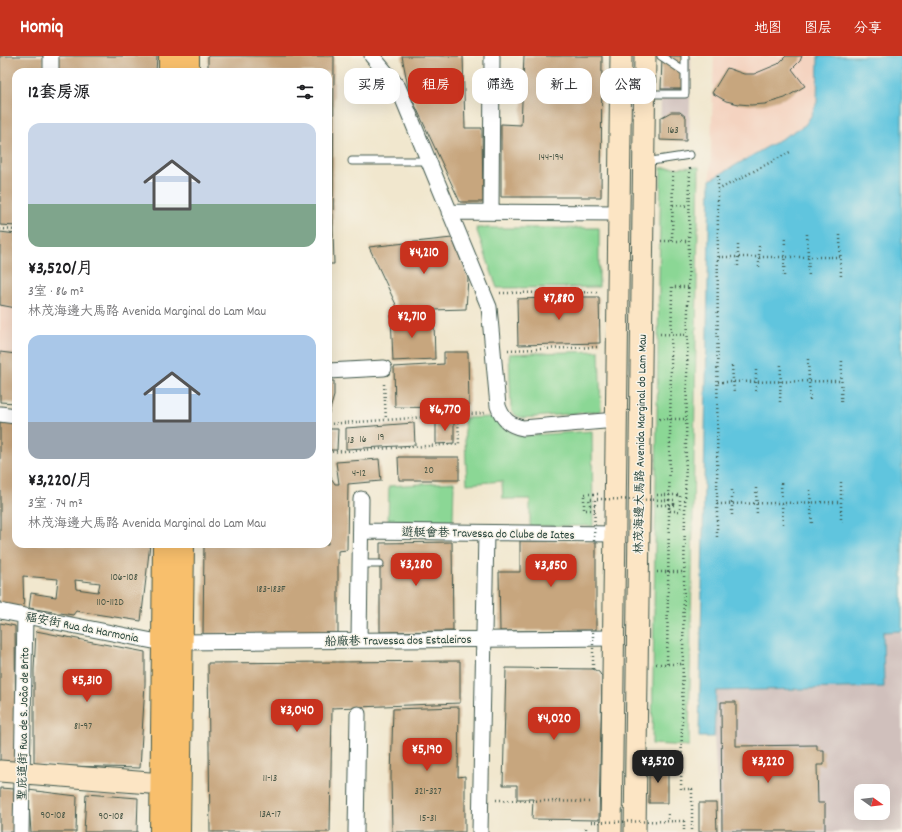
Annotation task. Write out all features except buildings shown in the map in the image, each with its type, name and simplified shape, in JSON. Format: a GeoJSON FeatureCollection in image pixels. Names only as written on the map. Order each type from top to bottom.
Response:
{"type":"FeatureCollection","features":[{"type":"Feature","properties":{"kind":"main road"},"geometry":{"type":"LineString","coordinates":[[170,56],[170,68]]}},
{"type":"Feature","properties":{"kind":"main road"},"geometry":{"type":"LineString","coordinates":[[188,56],[188,68]]}},
{"type":"Feature","properties":{"kind":"main road","name":"林茂海邊大馬路 Avenida Marginal do Lam Mau"},"geometry":{"type":"LineString","coordinates":[[611,832],[621,56]]}},
{"type":"Feature","properties":{"kind":"main road","name":"林茂海邊大馬路 Avenida Marginal do Lam Mau"},"geometry":{"type":"LineString","coordinates":[[645,56],[645,68]]}},
{"type":"Feature","properties":{"kind":"main road","name":"林茂海邊大馬路 Avenida Marginal do Lam Mau"},"geometry":{"type":"LineString","coordinates":[[635,832],[644,104]]}},
{"type":"Feature","properties":{"kind":"main road"},"geometry":{"type":"LineString","coordinates":[[620,155],[644,159]]}},
{"type":"Feature","properties":{"kind":"main road"},"geometry":{"type":"LineString","coordinates":[[615,540],[639,547]]}},
{"type":"Feature","properties":{"kind":"main road"},"geometry":{"type":"LineString","coordinates":[[164,548],[172,642],[171,784],[179,832]]}},
{"type":"Feature","properties":{"kind":"main road"},"geometry":{"type":"LineString","coordinates":[[172,642],[182,548]]}},
{"type":"Feature","properties":{"kind":"main road"},"geometry":{"type":"LineString","coordinates":[[0,771],[171,784]]}},
{"type":"Feature","properties":{"kind":"main road"},"geometry":{"type":"LineString","coordinates":[[161,832],[171,784]]}},
{"type":"Feature","properties":{"kind":"street"},"geometry":{"type":"LineString","coordinates":[[51,56],[51,68]]}},
{"type":"Feature","properties":{"kind":"street"},"geometry":{"type":"LineString","coordinates":[[372,56],[398,87],[489,307],[498,406],[500,412],[507,422],[524,428],[616,420]]}},
{"type":"Feature","properties":{"kind":"street"},"geometry":{"type":"LineString","coordinates":[[491,212],[492,56]]}},
{"type":"Feature","properties":{"kind":"street"},"geometry":{"type":"LineString","coordinates":[[449,212],[619,213]]}},
{"type":"Feature","properties":{"kind":"street"},"geometry":{"type":"LineString","coordinates":[[332,371],[384,368]]}},
{"type":"Feature","properties":{"kind":"street"},"geometry":{"type":"LineString","coordinates":[[0,414],[12,416]]}},
{"type":"Feature","properties":{"kind":"street"},"geometry":{"type":"LineString","coordinates":[[359,640],[361,499]]}},
{"type":"Feature","properties":{"kind":"street","name":"遊艇會巷 Travessa do Clube de Iates"},"geometry":{"type":"LineString","coordinates":[[361,531],[486,533],[615,540]]}},
{"type":"Feature","properties":{"kind":"street"},"geometry":{"type":"LineString","coordinates":[[480,832],[486,533]]}},
{"type":"Feature","properties":{"kind":"street","name":"福安街 Rua da Harmonia"},"geometry":{"type":"LineString","coordinates":[[0,611],[172,642]]}},
{"type":"Feature","properties":{"kind":"street","name":"聖庇道街 Rua de S. João de Brito"},"geometry":{"type":"LineString","coordinates":[[21,832],[25,616]]}},
{"type":"Feature","properties":{"kind":"street","name":"船廠巷 Travessa dos Estaleiros"},"geometry":{"type":"LineString","coordinates":[[172,642],[614,638]]}},
{"type":"Feature","properties":{"kind":"street"},"geometry":{"type":"LineString","coordinates":[[356,832],[358,714]]}},
{"type":"Feature","properties":{"kind":"lane"},"geometry":{"type":"LineString","coordinates":[[661,56],[685,72]]}},
{"type":"Feature","properties":{"kind":"lane"},"geometry":{"type":"LineString","coordinates":[[656,94],[685,94],[685,56]]}},
{"type":"Feature","properties":{"kind":"lane"},"geometry":{"type":"LineString","coordinates":[[644,159],[674,158],[690,155]]}},
{"type":"Feature","properties":{"kind":"lane"},"geometry":{"type":"LineString","coordinates":[[352,161],[428,161]]}},
{"type":"Feature","properties":{"kind":"lane"},"geometry":{"type":"LineString","coordinates":[[361,564],[380,564]]}},
{"type":"Feature","properties":{"kind":"path"},"geometry":{"type":"LineString","coordinates":[[718,190],[790,152]]}},
{"type":"Feature","properties":{"kind":"path"},"geometry":{"type":"LineString","coordinates":[[690,155],[682,789],[692,789],[692,832]]}},
{"type":"Feature","properties":{"kind":"path"},"geometry":{"type":"LineString","coordinates":[[674,158],[672,241],[689,241]]}},
{"type":"Feature","properties":{"kind":"path"},"geometry":{"type":"LineString","coordinates":[[717,537],[719,257],[718,175]]}},
{"type":"Feature","properties":{"kind":"path"},"geometry":{"type":"LineString","coordinates":[[673,205],[689,206]]}},
{"type":"Feature","properties":{"kind":"path"},"geometry":{"type":"LineString","coordinates":[[0,229],[12,230]]}},
{"type":"Feature","properties":{"kind":"path"},"geometry":{"type":"LineString","coordinates":[[808,234],[809,278]]}},
{"type":"Feature","properties":{"kind":"path"},"geometry":{"type":"LineString","coordinates":[[840,235],[841,278]]}},
{"type":"Feature","properties":{"kind":"path"},"geometry":{"type":"LineString","coordinates":[[784,276],[785,236]]}},
{"type":"Feature","properties":{"kind":"path"},"geometry":{"type":"LineString","coordinates":[[738,245],[738,267]]}},
{"type":"Feature","properties":{"kind":"path"},"geometry":{"type":"LineString","coordinates":[[759,246],[759,268]]}},
{"type":"Feature","properties":{"kind":"path"},"geometry":{"type":"LineString","coordinates":[[719,257],[841,257]]}},
{"type":"Feature","properties":{"kind":"path"},"geometry":{"type":"LineString","coordinates":[[667,664],[672,287],[688,287]]}},
{"type":"Feature","properties":{"kind":"path"},"geometry":{"type":"LineString","coordinates":[[483,293],[618,292]]}},
{"type":"Feature","properties":{"kind":"path"},"geometry":{"type":"LineString","coordinates":[[641,334],[687,335]]}},
{"type":"Feature","properties":{"kind":"path"},"geometry":{"type":"LineString","coordinates":[[493,350],[617,347]]}},
{"type":"Feature","properties":{"kind":"path"},"geometry":{"type":"LineString","coordinates":[[808,359],[810,403]]}},
{"type":"Feature","properties":{"kind":"path"},"geometry":{"type":"LineString","coordinates":[[841,402],[842,359]]}},
{"type":"Feature","properties":{"kind":"path"},"geometry":{"type":"LineString","coordinates":[[780,402],[781,362]]}},
{"type":"Feature","properties":{"kind":"path"},"geometry":{"type":"LineString","coordinates":[[732,366],[734,394]]}},
{"type":"Feature","properties":{"kind":"path"},"geometry":{"type":"LineString","coordinates":[[384,368],[386,420]]}},
{"type":"Feature","properties":{"kind":"path"},"geometry":{"type":"LineString","coordinates":[[756,370],[756,392]]}},
{"type":"Feature","properties":{"kind":"path"},"geometry":{"type":"LineString","coordinates":[[718,382],[809,380],[841,381]]}},
{"type":"Feature","properties":{"kind":"path"},"geometry":{"type":"LineString","coordinates":[[332,424],[500,412]]}},
{"type":"Feature","properties":{"kind":"path"},"geometry":{"type":"LineString","coordinates":[[332,452],[459,444],[458,415]]}},
{"type":"Feature","properties":{"kind":"path"},"geometry":{"type":"LineString","coordinates":[[640,419],[686,419]]}},
{"type":"Feature","properties":{"kind":"path"},"geometry":{"type":"LineString","coordinates":[[841,482],[841,525]]}},
{"type":"Feature","properties":{"kind":"path"},"geometry":{"type":"LineString","coordinates":[[781,483],[783,524]]}},
{"type":"Feature","properties":{"kind":"path"},"geometry":{"type":"LineString","coordinates":[[756,488],[758,516]]}},
{"type":"Feature","properties":{"kind":"path"},"geometry":{"type":"LineString","coordinates":[[732,490],[732,517]]}},
{"type":"Feature","properties":{"kind":"path"},"geometry":{"type":"LineString","coordinates":[[810,490],[812,525]]}},
{"type":"Feature","properties":{"kind":"path"},"geometry":{"type":"LineString","coordinates":[[595,494],[584,494],[584,510],[595,510]]}},
{"type":"Feature","properties":{"kind":"path"},"geometry":{"type":"LineString","coordinates":[[669,495],[680,494],[680,511],[669,511],[669,500]]}},
{"type":"Feature","properties":{"kind":"path"},"geometry":{"type":"LineString","coordinates":[[595,505],[590,505],[589,499],[674,500],[674,505],[669,506]]}},
{"type":"Feature","properties":{"kind":"path"},"geometry":{"type":"LineString","coordinates":[[594,541],[595,499]]}},
{"type":"Feature","properties":{"kind":"path"},"geometry":{"type":"LineString","coordinates":[[717,504],[841,502]]}},
{"type":"Feature","properties":{"kind":"path"},"geometry":{"type":"LineString","coordinates":[[638,572],[684,572]]}},
{"type":"Feature","properties":{"kind":"path"},"geometry":{"type":"LineString","coordinates":[[593,669],[594,630]]}},
{"type":"Feature","properties":{"kind":"path"},"geometry":{"type":"LineString","coordinates":[[637,664],[683,664]]}},
{"type":"Feature","properties":{"kind":"path"},"geometry":{"type":"LineString","coordinates":[[636,755],[682,755]]}},
{"type":"Feature","properties":{"kind":"path"},"geometry":{"type":"LineString","coordinates":[[481,800],[591,802]]}},
{"type":"Feature","properties":{"kind":"path"},"geometry":{"type":"LineString","coordinates":[[668,814],[668,821]]}},
{"type":"Feature","properties":{"kind":"path"},"geometry":{"type":"LineString","coordinates":[[591,822],[684,821],[684,832]]}},
{"type":"Feature","properties":{"kind":"shaded area"},"geometry":{"type":"Polygon","coordinates":[[[662,56],[691,56],[689,141],[660,140],[662,56]]]}},
{"type":"Feature","properties":{"kind":"shaded area"},"geometry":{"type":"Polygon","coordinates":[[[714,56],[818,56],[817,102],[805,125],[710,180],[714,56]]]}},
{"type":"Feature","properties":{"kind":"shaded area"},"geometry":{"type":"Polygon","coordinates":[[[0,305],[12,307],[12,386],[0,384],[0,305]]]}},
{"type":"Feature","properties":{"kind":"shaded area"},"geometry":{"type":"Polygon","coordinates":[[[883,631],[902,631],[902,832],[720,832],[714,737],[716,691],[884,687],[883,631]]]}},
{"type":"Feature","properties":{"kind":"green space"},"geometry":{"type":"Polygon","coordinates":[[[699,167],[689,746],[652,744],[660,219],[661,168],[699,167]]]}},
{"type":"Feature","properties":{"kind":"green space"},"geometry":{"type":"Polygon","coordinates":[[[476,228],[599,228],[599,287],[497,288],[476,228]]]}},
{"type":"Feature","properties":{"kind":"green space"},"geometry":{"type":"Polygon","coordinates":[[[599,351],[601,411],[524,418],[517,416],[514,413],[511,407],[509,354],[599,351]]]}},
{"type":"Feature","properties":{"kind":"green space"},"geometry":{"type":"Polygon","coordinates":[[[495,417],[501,426],[519,436],[592,431],[593,526],[530,526],[530,499],[503,499],[502,481],[467,484],[464,418],[495,417]]]}},
{"type":"Feature","properties":{"kind":"green space"},"geometry":{"type":"Polygon","coordinates":[[[454,482],[453,522],[388,521],[389,486],[454,482]]]}},
{"type":"Feature","properties":{"kind":"water"},"geometry":{"type":"Polygon","coordinates":[[[818,56],[902,56],[902,631],[883,632],[884,687],[716,691],[714,737],[699,737],[710,180],[805,125],[817,102],[818,56]]]}}]}
